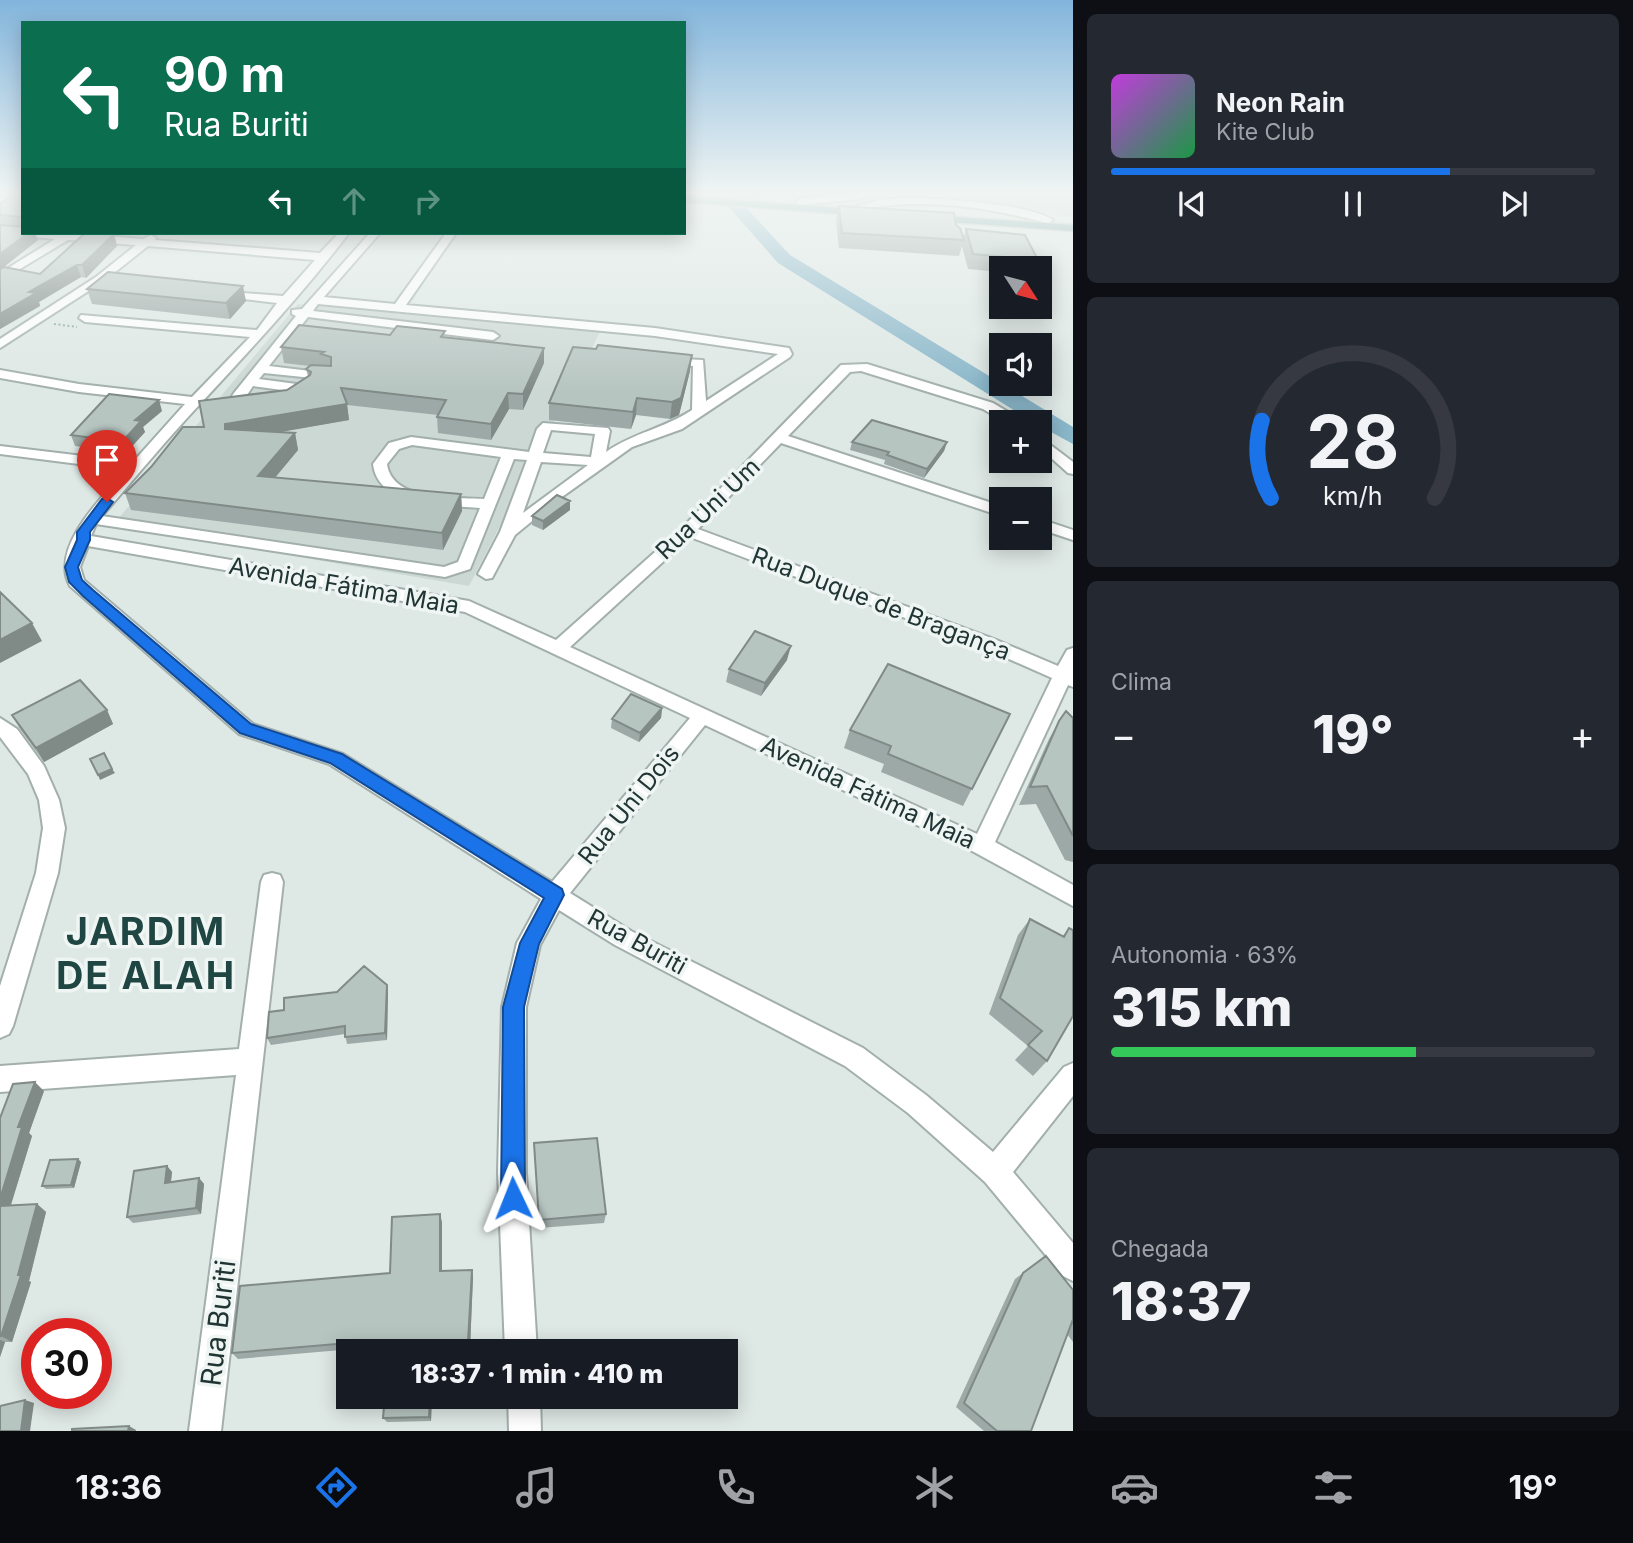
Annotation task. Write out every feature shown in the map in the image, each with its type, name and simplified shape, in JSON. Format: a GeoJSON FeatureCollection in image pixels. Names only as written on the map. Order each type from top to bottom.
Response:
{"type":"FeatureCollection","features":[{"type":"Feature","properties":{"kind":"street"},"geometry":{"type":"LineString","coordinates":[[0,278],[30,259]]}},
{"type":"Feature","properties":{"kind":"street"},"geometry":{"type":"LineString","coordinates":[[0,344],[100,279],[125,259]]}},
{"type":"Feature","properties":{"kind":"street"},"geometry":{"type":"LineString","coordinates":[[87,530],[195,401],[260,334],[281,305],[322,259]]}},
{"type":"Feature","properties":{"kind":"street"},"geometry":{"type":"LineString","coordinates":[[250,382],[352,259]]}},
{"type":"Feature","properties":{"kind":"street"},"geometry":{"type":"LineString","coordinates":[[398,308],[433,259]]}},
{"type":"Feature","properties":{"kind":"street"},"geometry":{"type":"LineString","coordinates":[[100,279],[113,281]]}},
{"type":"Feature","properties":{"kind":"street"},"geometry":{"type":"LineString","coordinates":[[206,291],[281,305],[330,321],[397,324],[416,329],[493,336]]}},
{"type":"Feature","properties":{"kind":"street"},"geometry":{"type":"LineString","coordinates":[[316,300],[607,328],[785,351],[786,354],[699,412],[670,429],[627,444],[554,495],[508,532]]}},
{"type":"Feature","properties":{"kind":"street"},"geometry":{"type":"LineString","coordinates":[[85,318],[260,334]]}},
{"type":"Feature","properties":{"kind":"street"},"geometry":{"type":"LineString","coordinates":[[387,339],[397,324]]}},
{"type":"Feature","properties":{"kind":"street"},"geometry":{"type":"LineString","coordinates":[[603,344],[607,328]]}},
{"type":"Feature","properties":{"kind":"street"},"geometry":{"type":"LineString","coordinates":[[645,359],[699,363],[699,412]]}},
{"type":"Feature","properties":{"kind":"street","name":"Rua Uni Um"},"geometry":{"type":"LineString","coordinates":[[558,648],[688,531],[846,368],[853,366],[995,410]]}},
{"type":"Feature","properties":{"kind":"street"},"geometry":{"type":"LineString","coordinates":[[260,369],[327,377]]}},
{"type":"Feature","properties":{"kind":"street"},"geometry":{"type":"LineString","coordinates":[[0,374],[79,388],[195,401]]}},
{"type":"Feature","properties":{"kind":"street"},"geometry":{"type":"LineString","coordinates":[[486,574],[508,532],[544,429],[548,426],[603,431],[601,461]]}},
{"type":"Feature","properties":{"kind":"street"},"geometry":{"type":"LineString","coordinates":[[781,438],[989,507]]}},
{"type":"Feature","properties":{"kind":"street"},"geometry":{"type":"LineString","coordinates":[[489,504],[406,495],[392,488],[382,477],[380,464],[394,446],[411,441],[535,457],[601,461]]}},
{"type":"Feature","properties":{"kind":"street"},"geometry":{"type":"LineString","coordinates":[[0,450],[138,467]]}},
{"type":"Feature","properties":{"kind":"street"},"geometry":{"type":"LineString","coordinates":[[1052,452],[1073,470]]}},
{"type":"Feature","properties":{"kind":"street"},"geometry":{"type":"LineString","coordinates":[[87,530],[445,572],[464,565],[509,454]]}},
{"type":"Feature","properties":{"kind":"street"},"geometry":{"type":"LineString","coordinates":[[1052,528],[1073,535]]}},
{"type":"Feature","properties":{"kind":"street","name":"Avenida Fátima Maia"},"geometry":{"type":"LineString","coordinates":[[87,530],[120,548],[469,607],[982,846],[1073,896]]}},
{"type":"Feature","properties":{"kind":"street","name":"Rua Buriti"},"geometry":{"type":"LineString","coordinates":[[87,530],[72,567],[76,582],[246,729],[336,759],[623,938],[854,1057],[917,1104],[995,1172],[1073,1266]]}},
{"type":"Feature","properties":{"kind":"street","name":"Rua Duque de Bragança"},"geometry":{"type":"LineString","coordinates":[[688,531],[988,643],[1068,678]]}},
{"type":"Feature","properties":{"kind":"street"},"geometry":{"type":"LineString","coordinates":[[982,846],[1068,678],[1073,653]]}},
{"type":"Feature","properties":{"kind":"street","name":"Rua Uni Dois"},"geometry":{"type":"LineString","coordinates":[[520,1339],[512,1173],[514,1007],[529,943],[555,895],[703,715]]}},
{"type":"Feature","properties":{"kind":"street"},"geometry":{"type":"LineString","coordinates":[[0,725],[26,754],[41,780],[54,827],[53,850],[43,888],[0,1026]]}},
{"type":"Feature","properties":{"kind":"street","name":"Rua Buriti"},"geometry":{"type":"LineString","coordinates":[[205,1431],[272,882]]}},
{"type":"Feature","properties":{"kind":"street"},"geometry":{"type":"LineString","coordinates":[[0,1079],[250,1061]]}},
{"type":"Feature","properties":{"kind":"street"},"geometry":{"type":"LineString","coordinates":[[995,1172],[1073,1076]]}},
{"type":"Feature","properties":{"kind":"street"},"geometry":{"type":"LineString","coordinates":[[525,1409],[526,1431]]}},
{"type":"Feature","properties":{"kind":"shaded area"},"geometry":{"type":"Polygon","coordinates":[[[298,304],[600,332],[469,586],[113,525],[298,304]]]}},
{"type":"Feature","properties":{"kind":"building"},"geometry":{"type":"Polygon","coordinates":[[[57,259],[88,259],[82,265],[77,265],[29,292],[36,293],[0,314],[0,269],[4,267],[40,274],[57,259]]]}},
{"type":"Feature","properties":{"kind":"building"},"geometry":{"type":"Polygon","coordinates":[[[108,272],[243,286],[226,303],[87,289],[108,272]]]}},
{"type":"Feature","properties":{"kind":"building"},"geometry":{"type":"Polygon","coordinates":[[[299,325],[390,335],[397,326],[445,331],[441,337],[544,348],[523,394],[508,393],[491,424],[437,417],[446,400],[341,388],[347,404],[225,424],[225,429],[295,433],[258,476],[461,494],[442,533],[125,493],[151,467],[183,427],[204,427],[199,401],[287,390],[310,375],[311,372],[306,369],[311,365],[331,366],[331,357],[321,354],[324,352],[281,347],[299,325]]]}},
{"type":"Feature","properties":{"kind":"building"},"geometry":{"type":"Polygon","coordinates":[[[598,345],[692,355],[681,398],[672,402],[637,398],[633,412],[549,403],[573,347],[596,349],[598,345]]]}},
{"type":"Feature","properties":{"kind":"building"},"geometry":{"type":"Polygon","coordinates":[[[109,394],[159,400],[135,420],[141,421],[122,442],[71,435],[109,394]]]}},
{"type":"Feature","properties":{"kind":"building"},"geometry":{"type":"Polygon","coordinates":[[[872,420],[947,442],[927,469],[887,455],[889,452],[852,442],[872,420]]]}},
{"type":"Feature","properties":{"kind":"building"},"geometry":{"type":"Polygon","coordinates":[[[557,495],[570,501],[543,521],[532,516],[557,495]]]}},
{"type":"Feature","properties":{"kind":"building"},"geometry":{"type":"Polygon","coordinates":[[[0,592],[32,623],[0,640],[0,592]]]}},
{"type":"Feature","properties":{"kind":"building"},"geometry":{"type":"Polygon","coordinates":[[[755,631],[791,646],[765,683],[729,669],[755,631]]]}},
{"type":"Feature","properties":{"kind":"building"},"geometry":{"type":"Polygon","coordinates":[[[888,664],[1010,714],[972,789],[888,754],[891,746],[850,730],[888,664]]]}},
{"type":"Feature","properties":{"kind":"building"},"geometry":{"type":"Polygon","coordinates":[[[80,680],[107,710],[36,748],[12,715],[80,680]]]}},
{"type":"Feature","properties":{"kind":"building"},"geometry":{"type":"Polygon","coordinates":[[[631,694],[662,708],[640,733],[612,719],[631,694]]]}},
{"type":"Feature","properties":{"kind":"building"},"geometry":{"type":"Polygon","coordinates":[[[1066,711],[1073,718],[1073,836],[1047,786],[1030,787],[1066,711]]]}},
{"type":"Feature","properties":{"kind":"building"},"geometry":{"type":"Polygon","coordinates":[[[104,753],[112,769],[98,775],[90,759],[104,753]]]}},
{"type":"Feature","properties":{"kind":"building"},"geometry":{"type":"Polygon","coordinates":[[[1030,919],[1064,937],[1069,928],[1073,930],[1073,1016],[1047,1061],[1028,1045],[1042,1031],[1000,998],[1030,919]]]}},
{"type":"Feature","properties":{"kind":"building"},"geometry":{"type":"Polygon","coordinates":[[[364,966],[387,985],[385,1033],[345,1037],[345,1026],[267,1038],[269,1012],[284,1010],[284,998],[337,992],[364,966]]]}},
{"type":"Feature","properties":{"kind":"building"},"geometry":{"type":"Polygon","coordinates":[[[35,1082],[18,1127],[22,1127],[0,1199],[0,1118],[13,1084],[35,1082]]]}},
{"type":"Feature","properties":{"kind":"building"},"geometry":{"type":"Polygon","coordinates":[[[597,1138],[606,1214],[539,1220],[534,1143],[597,1138]]]}},
{"type":"Feature","properties":{"kind":"building"},"geometry":{"type":"Polygon","coordinates":[[[78,1159],[71,1185],[42,1186],[50,1160],[78,1159]]]}},
{"type":"Feature","properties":{"kind":"building"},"geometry":{"type":"Polygon","coordinates":[[[167,1166],[165,1183],[199,1178],[196,1208],[127,1217],[134,1171],[167,1166]]]}},
{"type":"Feature","properties":{"kind":"building"},"geometry":{"type":"Polygon","coordinates":[[[37,1204],[18,1275],[21,1275],[0,1336],[0,1206],[37,1204]]]}},
{"type":"Feature","properties":{"kind":"building"},"geometry":{"type":"Polygon","coordinates":[[[440,1214],[440,1271],[472,1270],[468,1339],[336,1339],[336,1344],[232,1353],[240,1286],[390,1273],[392,1217],[440,1214]]]}},
{"type":"Feature","properties":{"kind":"building"},"geometry":{"type":"Polygon","coordinates":[[[1046,1256],[1073,1290],[1073,1324],[1072,1322],[1031,1431],[997,1431],[964,1403],[1023,1273],[1046,1256]]]}},
{"type":"Feature","properties":{"kind":"building"},"geometry":{"type":"Polygon","coordinates":[[[21,1401],[21,1409],[24,1409],[21,1431],[0,1431],[0,1406],[21,1401]]]}},
{"type":"Feature","properties":{"kind":"building"},"geometry":{"type":"Polygon","coordinates":[[[384,1409],[429,1409],[429,1417],[383,1418],[384,1409]]]}},
{"type":"Feature","properties":{"kind":"building"},"geometry":{"type":"Polygon","coordinates":[[[129,1426],[128,1431],[72,1431],[72,1429],[129,1426]]]}},
{"type":"Feature","properties":{"kind":"waterway"},"geometry":{"type":"LineString","coordinates":[[784,259],[1073,437]]}},
{"type":"Feature","properties":{"kind":"district","name":"JARDIM DE ALAH"},"geometry":{"type":"Point","coordinates":[146,954]}},
{"type":"Feature","properties":{"kind":"route"},"geometry":{"type":"LineString","coordinates":[[107,502],[83,532],[84,540],[72,567],[76,582],[88,593],[246,729],[336,759],[555,895],[529,943],[514,1007],[513,1198]]}}]}
